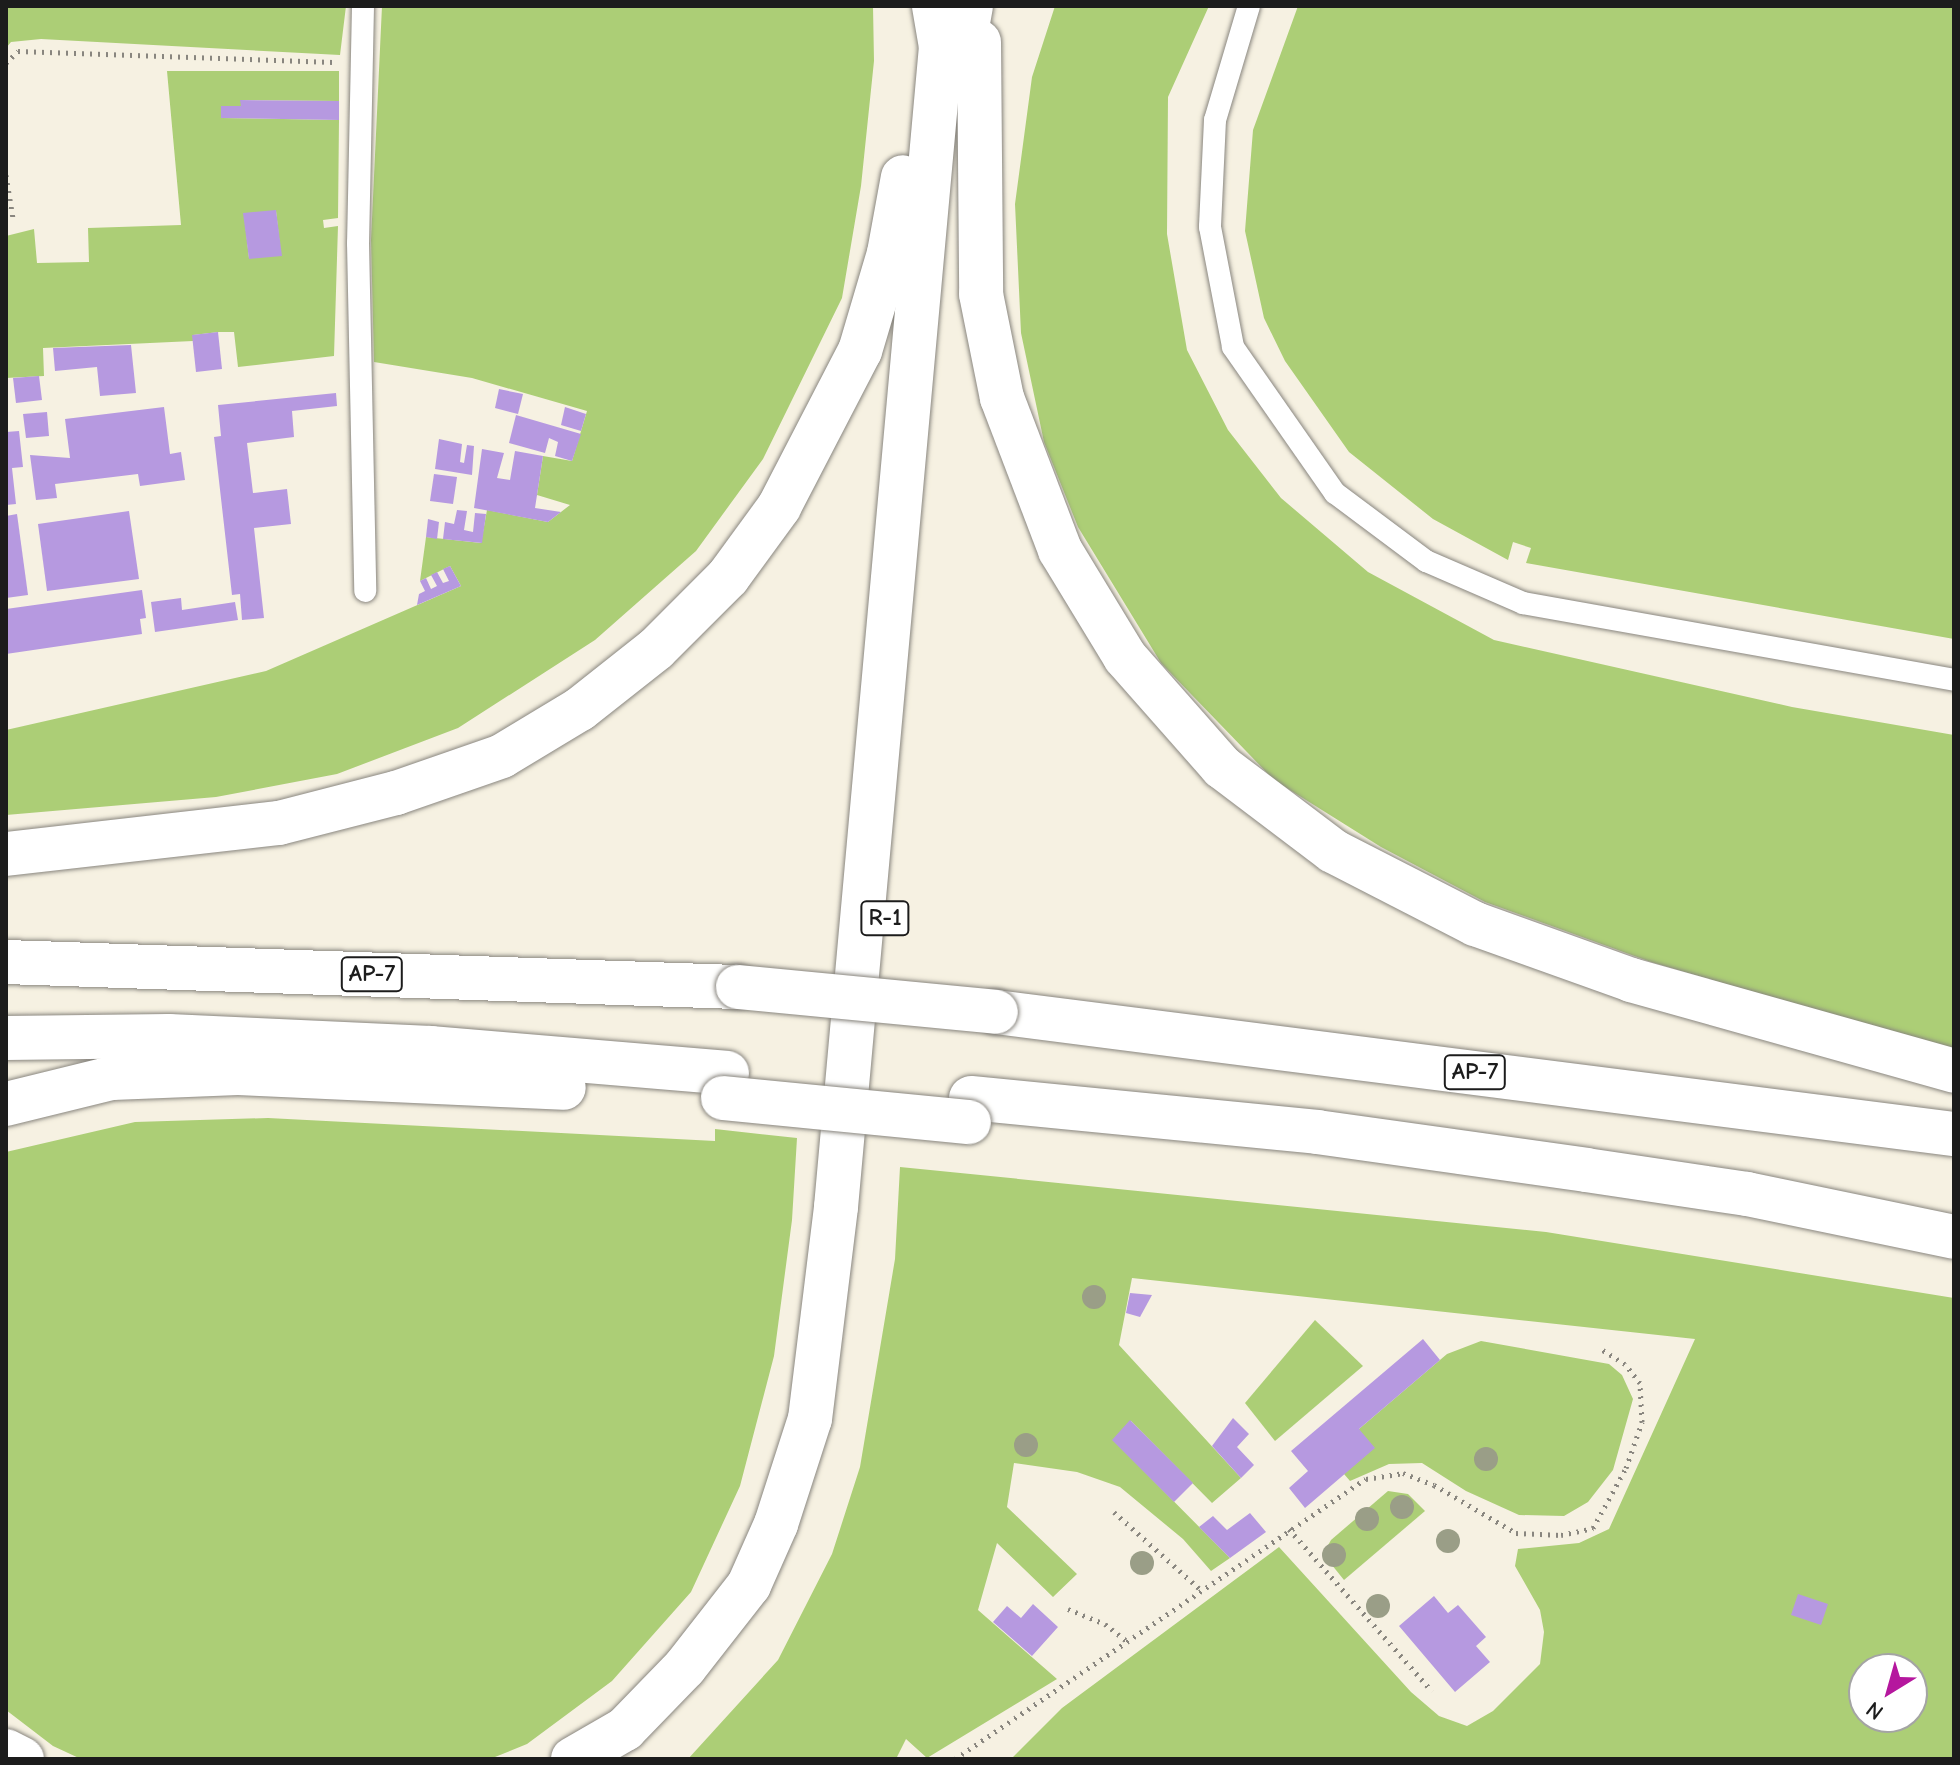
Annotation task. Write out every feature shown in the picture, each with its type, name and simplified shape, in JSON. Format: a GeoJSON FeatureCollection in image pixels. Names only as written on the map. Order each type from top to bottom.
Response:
{"type":"FeatureCollection","features":[{"type":"Feature","properties":{"kind":"highway"},"geometry":{"type":"LineString","coordinates":[[6,854],[279,823],[396,793],[502,756],[580,709],[656,649],[728,577],[779,507],[860,351],[889,253],[921,45],[934,6]]}},
{"type":"Feature","properties":{"kind":"highway"},"geometry":{"type":"LineString","coordinates":[[573,1759],[625,1729],[685,1667],[749,1585],[776,1524],[810,1419],[836,1207],[941,47],[934,6]]}},
{"type":"Feature","properties":{"kind":"highway"},"geometry":{"type":"LineString","coordinates":[[971,6],[981,50],[977,167],[981,294],[1002,398],[1060,550],[1125,657],[1222,767],[1333,851],[1475,924],[1631,980],[1954,1071]]}},
{"type":"Feature","properties":{"kind":"highway","name":"R-1"},"geometry":{"type":"LineString","coordinates":[[616,1759],[639,1745],[701,1684],[767,1595],[798,1538],[831,1419],[861,1186],[961,46],[971,6]]}},
{"type":"Feature","properties":{"kind":"highway","name":"AP-7"},"geometry":{"type":"LineString","coordinates":[[6,962],[738,987],[996,1012],[1954,1134]]}},
{"type":"Feature","properties":{"kind":"highway"},"geometry":{"type":"LineString","coordinates":[[6,1038],[169,1036],[431,1048],[725,1086],[970,1110],[1317,1132],[1747,1194],[1954,1237]]}},
{"type":"Feature","properties":{"kind":"highway"},"geometry":{"type":"LineString","coordinates":[[6,1104],[112,1078],[238,1073],[725,1086]]}},
{"type":"Feature","properties":{"kind":"highway"},"geometry":{"type":"LineString","coordinates":[[6,1751],[22,1759]]}},
{"type":"Feature","properties":{"kind":"lane"},"geometry":{"type":"LineString","coordinates":[[363,6],[358,243],[365,591]]}},
{"type":"Feature","properties":{"kind":"lane"},"geometry":{"type":"LineString","coordinates":[[1249,6],[1215,120],[1210,227],[1233,347],[1335,493],[1426,561],[1523,603],[1954,680]]}},
{"type":"Feature","properties":{"kind":"path"},"geometry":{"type":"LineString","coordinates":[[6,63],[18,51],[362,63]]}},
{"type":"Feature","properties":{"kind":"path"},"geometry":{"type":"LineString","coordinates":[[6,175],[13,218]]}},
{"type":"Feature","properties":{"kind":"path"},"geometry":{"type":"LineString","coordinates":[[955,1759],[1366,1479],[1403,1473],[1434,1485],[1516,1533],[1561,1535],[1593,1528],[1626,1468],[1642,1422],[1640,1383],[1625,1364],[1601,1349]]}},
{"type":"Feature","properties":{"kind":"path"},"geometry":{"type":"LineString","coordinates":[[1114,1512],[1201,1590]]}},
{"type":"Feature","properties":{"kind":"path"},"geometry":{"type":"LineString","coordinates":[[1289,1529],[1432,1691]]}},
{"type":"Feature","properties":{"kind":"path"},"geometry":{"type":"LineString","coordinates":[[1068,1609],[1105,1624],[1127,1641]]}},
{"type":"Feature","properties":{"kind":"green space"},"geometry":{"type":"Polygon","coordinates":[[[6,6],[346,6],[340,55],[41,39],[11,42],[6,48],[6,6]]]}},
{"type":"Feature","properties":{"kind":"green space"},"geometry":{"type":"Polygon","coordinates":[[[382,6],[873,6],[874,61],[861,186],[842,298],[763,459],[696,551],[595,640],[458,728],[337,774],[216,797],[6,815],[6,730],[266,671],[461,586],[450,566],[420,581],[426,537],[481,543],[487,510],[548,522],[570,505],[537,495],[543,456],[572,461],[587,411],[472,378],[374,362],[371,240],[382,6]]]}},
{"type":"Feature","properties":{"kind":"green space"},"geometry":{"type":"Polygon","coordinates":[[[1055,6],[1209,6],[1168,97],[1167,234],[1187,350],[1228,430],[1281,498],[1368,572],[1494,640],[1792,707],[1954,735],[1954,1051],[1651,962],[1485,902],[1381,847],[1274,780],[1161,663],[1078,527],[1044,442],[1021,333],[1015,204],[1032,77],[1055,6]]]}},
{"type":"Feature","properties":{"kind":"green space"},"geometry":{"type":"Polygon","coordinates":[[[1298,6],[1954,6],[1954,639],[1526,563],[1531,548],[1513,542],[1508,560],[1433,519],[1349,452],[1285,361],[1264,318],[1245,231],[1253,130],[1298,6]]]}},
{"type":"Feature","properties":{"kind":"green space"},"geometry":{"type":"Polygon","coordinates":[[[167,71],[339,71],[339,101],[241,100],[241,106],[221,107],[222,118],[339,120],[338,218],[323,220],[324,228],[338,226],[334,356],[238,367],[234,332],[219,332],[193,335],[193,341],[43,348],[44,376],[6,378],[6,236],[34,229],[37,263],[89,262],[88,228],[181,225],[167,71]],[[276,211],[244,214],[249,258],[281,255],[276,211]]]}},
{"type":"Feature","properties":{"kind":"green space"},"geometry":{"type":"Polygon","coordinates":[[[268,1118],[715,1141],[715,1129],[797,1138],[792,1220],[774,1356],[740,1486],[691,1592],[612,1681],[527,1744],[490,1759],[81,1759],[53,1746],[6,1710],[6,1152],[135,1122],[268,1118]]]}},
{"type":"Feature","properties":{"kind":"green space"},"geometry":{"type":"Polygon","coordinates":[[[900,1167],[1546,1232],[1954,1298],[1954,1759],[1011,1759],[1062,1708],[1279,1547],[1411,1692],[1439,1716],[1467,1726],[1493,1711],[1540,1664],[1544,1632],[1540,1610],[1515,1566],[1518,1549],[1579,1543],[1609,1529],[1695,1339],[1132,1278],[1119,1345],[1241,1478],[1212,1503],[1131,1421],[1113,1440],[1230,1558],[1211,1571],[1183,1539],[1120,1487],[1077,1472],[1014,1463],[1007,1507],[1077,1574],[1053,1597],[997,1543],[978,1610],[1057,1679],[927,1758],[906,1739],[896,1759],[688,1759],[778,1660],[832,1554],[860,1467],[895,1259],[900,1167]]]}},
{"type":"Feature","properties":{"kind":"green space"},"geometry":{"type":"Polygon","coordinates":[[[1315,1320],[1363,1366],[1275,1441],[1245,1403],[1315,1320]]]}},
{"type":"Feature","properties":{"kind":"green space"},"geometry":{"type":"Polygon","coordinates":[[[1481,1341],[1609,1364],[1622,1375],[1633,1399],[1613,1470],[1588,1502],[1564,1516],[1519,1515],[1466,1491],[1422,1463],[1389,1464],[1350,1481],[1344,1474],[1359,1429],[1447,1354],[1481,1341]]]}},
{"type":"Feature","properties":{"kind":"green space"},"geometry":{"type":"Polygon","coordinates":[[[1388,1491],[1408,1494],[1425,1511],[1344,1580],[1323,1554],[1331,1540],[1388,1491]]]}},
{"type":"Feature","properties":{"kind":"building"},"geometry":{"type":"Polygon","coordinates":[[[240,100],[339,101],[339,120],[221,118],[221,106],[241,106],[240,100]]]}},
{"type":"Feature","properties":{"kind":"building"},"geometry":{"type":"Polygon","coordinates":[[[276,210],[282,256],[249,259],[243,213],[276,210]]]}},
{"type":"Feature","properties":{"kind":"building"},"geometry":{"type":"Polygon","coordinates":[[[218,332],[222,369],[196,372],[192,335],[218,332]]]}},
{"type":"Feature","properties":{"kind":"building"},"geometry":{"type":"Polygon","coordinates":[[[131,345],[136,393],[100,396],[97,367],[55,371],[53,348],[131,345]]]}},
{"type":"Feature","properties":{"kind":"building"},"geometry":{"type":"Polygon","coordinates":[[[39,376],[42,400],[16,403],[13,378],[39,376]]]}},
{"type":"Feature","properties":{"kind":"building"},"geometry":{"type":"Polygon","coordinates":[[[499,389],[523,394],[518,414],[495,408],[499,389]]]}},
{"type":"Feature","properties":{"kind":"building"},"geometry":{"type":"Polygon","coordinates":[[[336,393],[337,406],[292,411],[294,437],[247,443],[253,493],[287,489],[291,524],[254,528],[264,618],[242,620],[240,594],[232,595],[214,437],[221,436],[218,405],[336,393]]]}},
{"type":"Feature","properties":{"kind":"building"},"geometry":{"type":"Polygon","coordinates":[[[164,407],[170,454],[181,452],[185,480],[140,486],[138,474],[55,484],[57,498],[36,500],[30,455],[70,458],[65,419],[164,407]]]}},
{"type":"Feature","properties":{"kind":"building"},"geometry":{"type":"Polygon","coordinates":[[[565,407],[586,414],[581,431],[561,425],[565,407]]]}},
{"type":"Feature","properties":{"kind":"building"},"geometry":{"type":"Polygon","coordinates":[[[47,412],[49,436],[26,438],[23,414],[47,412]]]}},
{"type":"Feature","properties":{"kind":"building"},"geometry":{"type":"Polygon","coordinates":[[[516,415],[581,434],[572,461],[555,456],[558,442],[549,438],[545,453],[509,443],[516,415]]]}},
{"type":"Feature","properties":{"kind":"building"},"geometry":{"type":"Polygon","coordinates":[[[19,431],[23,467],[12,468],[16,504],[6,505],[6,432],[19,431]]]}},
{"type":"Feature","properties":{"kind":"building"},"geometry":{"type":"Polygon","coordinates":[[[439,439],[462,444],[460,462],[464,463],[467,445],[474,446],[472,475],[435,469],[439,439]]]}},
{"type":"Feature","properties":{"kind":"building"},"geometry":{"type":"Polygon","coordinates":[[[482,449],[504,453],[497,478],[510,480],[515,451],[543,456],[535,508],[561,512],[548,522],[474,508],[482,449]]]}},
{"type":"Feature","properties":{"kind":"building"},"geometry":{"type":"Polygon","coordinates":[[[434,474],[457,477],[453,504],[430,501],[434,474]]]}},
{"type":"Feature","properties":{"kind":"building"},"geometry":{"type":"Polygon","coordinates":[[[457,510],[467,511],[464,530],[473,532],[475,513],[486,514],[482,543],[443,539],[445,522],[454,524],[457,510]]]}},
{"type":"Feature","properties":{"kind":"building"},"geometry":{"type":"Polygon","coordinates":[[[129,511],[139,579],[47,591],[38,524],[129,511]]]}},
{"type":"Feature","properties":{"kind":"building"},"geometry":{"type":"Polygon","coordinates":[[[17,514],[28,595],[6,598],[6,516],[17,514]]]}},
{"type":"Feature","properties":{"kind":"building"},"geometry":{"type":"Polygon","coordinates":[[[428,519],[439,522],[437,539],[426,537],[428,519]]]}},
{"type":"Feature","properties":{"kind":"building"},"geometry":{"type":"Polygon","coordinates":[[[450,566],[461,586],[417,605],[419,594],[425,591],[420,581],[426,578],[431,589],[437,586],[431,575],[437,572],[443,583],[449,581],[443,569],[450,566]]]}},
{"type":"Feature","properties":{"kind":"building"},"geometry":{"type":"Polygon","coordinates":[[[142,590],[146,618],[140,619],[142,634],[6,654],[6,609],[142,590]]]}},
{"type":"Feature","properties":{"kind":"building"},"geometry":{"type":"Polygon","coordinates":[[[181,598],[182,610],[235,602],[238,620],[155,632],[151,602],[181,598]]]}},
{"type":"Feature","properties":{"kind":"building"},"geometry":{"type":"Polygon","coordinates":[[[1130,1293],[1152,1295],[1140,1317],[1126,1313],[1130,1293]]]}},
{"type":"Feature","properties":{"kind":"building"},"geometry":{"type":"Polygon","coordinates":[[[1423,1339],[1440,1360],[1359,1429],[1375,1448],[1305,1508],[1289,1488],[1308,1471],[1291,1451],[1423,1339]]]}},
{"type":"Feature","properties":{"kind":"building"},"geometry":{"type":"Polygon","coordinates":[[[1233,1418],[1249,1434],[1237,1447],[1254,1465],[1241,1478],[1212,1446],[1233,1418]]]}},
{"type":"Feature","properties":{"kind":"building"},"geometry":{"type":"Polygon","coordinates":[[[1130,1420],[1193,1483],[1174,1502],[1112,1440],[1130,1420]]]}},
{"type":"Feature","properties":{"kind":"building"},"geometry":{"type":"Polygon","coordinates":[[[1250,1513],[1266,1532],[1230,1558],[1199,1527],[1213,1516],[1227,1530],[1250,1513]]]}},
{"type":"Feature","properties":{"kind":"building"},"geometry":{"type":"Polygon","coordinates":[[[1798,1594],[1828,1604],[1821,1625],[1791,1615],[1798,1594]]]}},
{"type":"Feature","properties":{"kind":"building"},"geometry":{"type":"Polygon","coordinates":[[[1434,1596],[1448,1613],[1458,1605],[1486,1637],[1476,1646],[1490,1662],[1455,1692],[1399,1626],[1434,1596]]]}},
{"type":"Feature","properties":{"kind":"building"},"geometry":{"type":"Polygon","coordinates":[[[1033,1604],[1058,1627],[1032,1656],[993,1622],[1007,1606],[1021,1618],[1033,1604]]]}}]}
